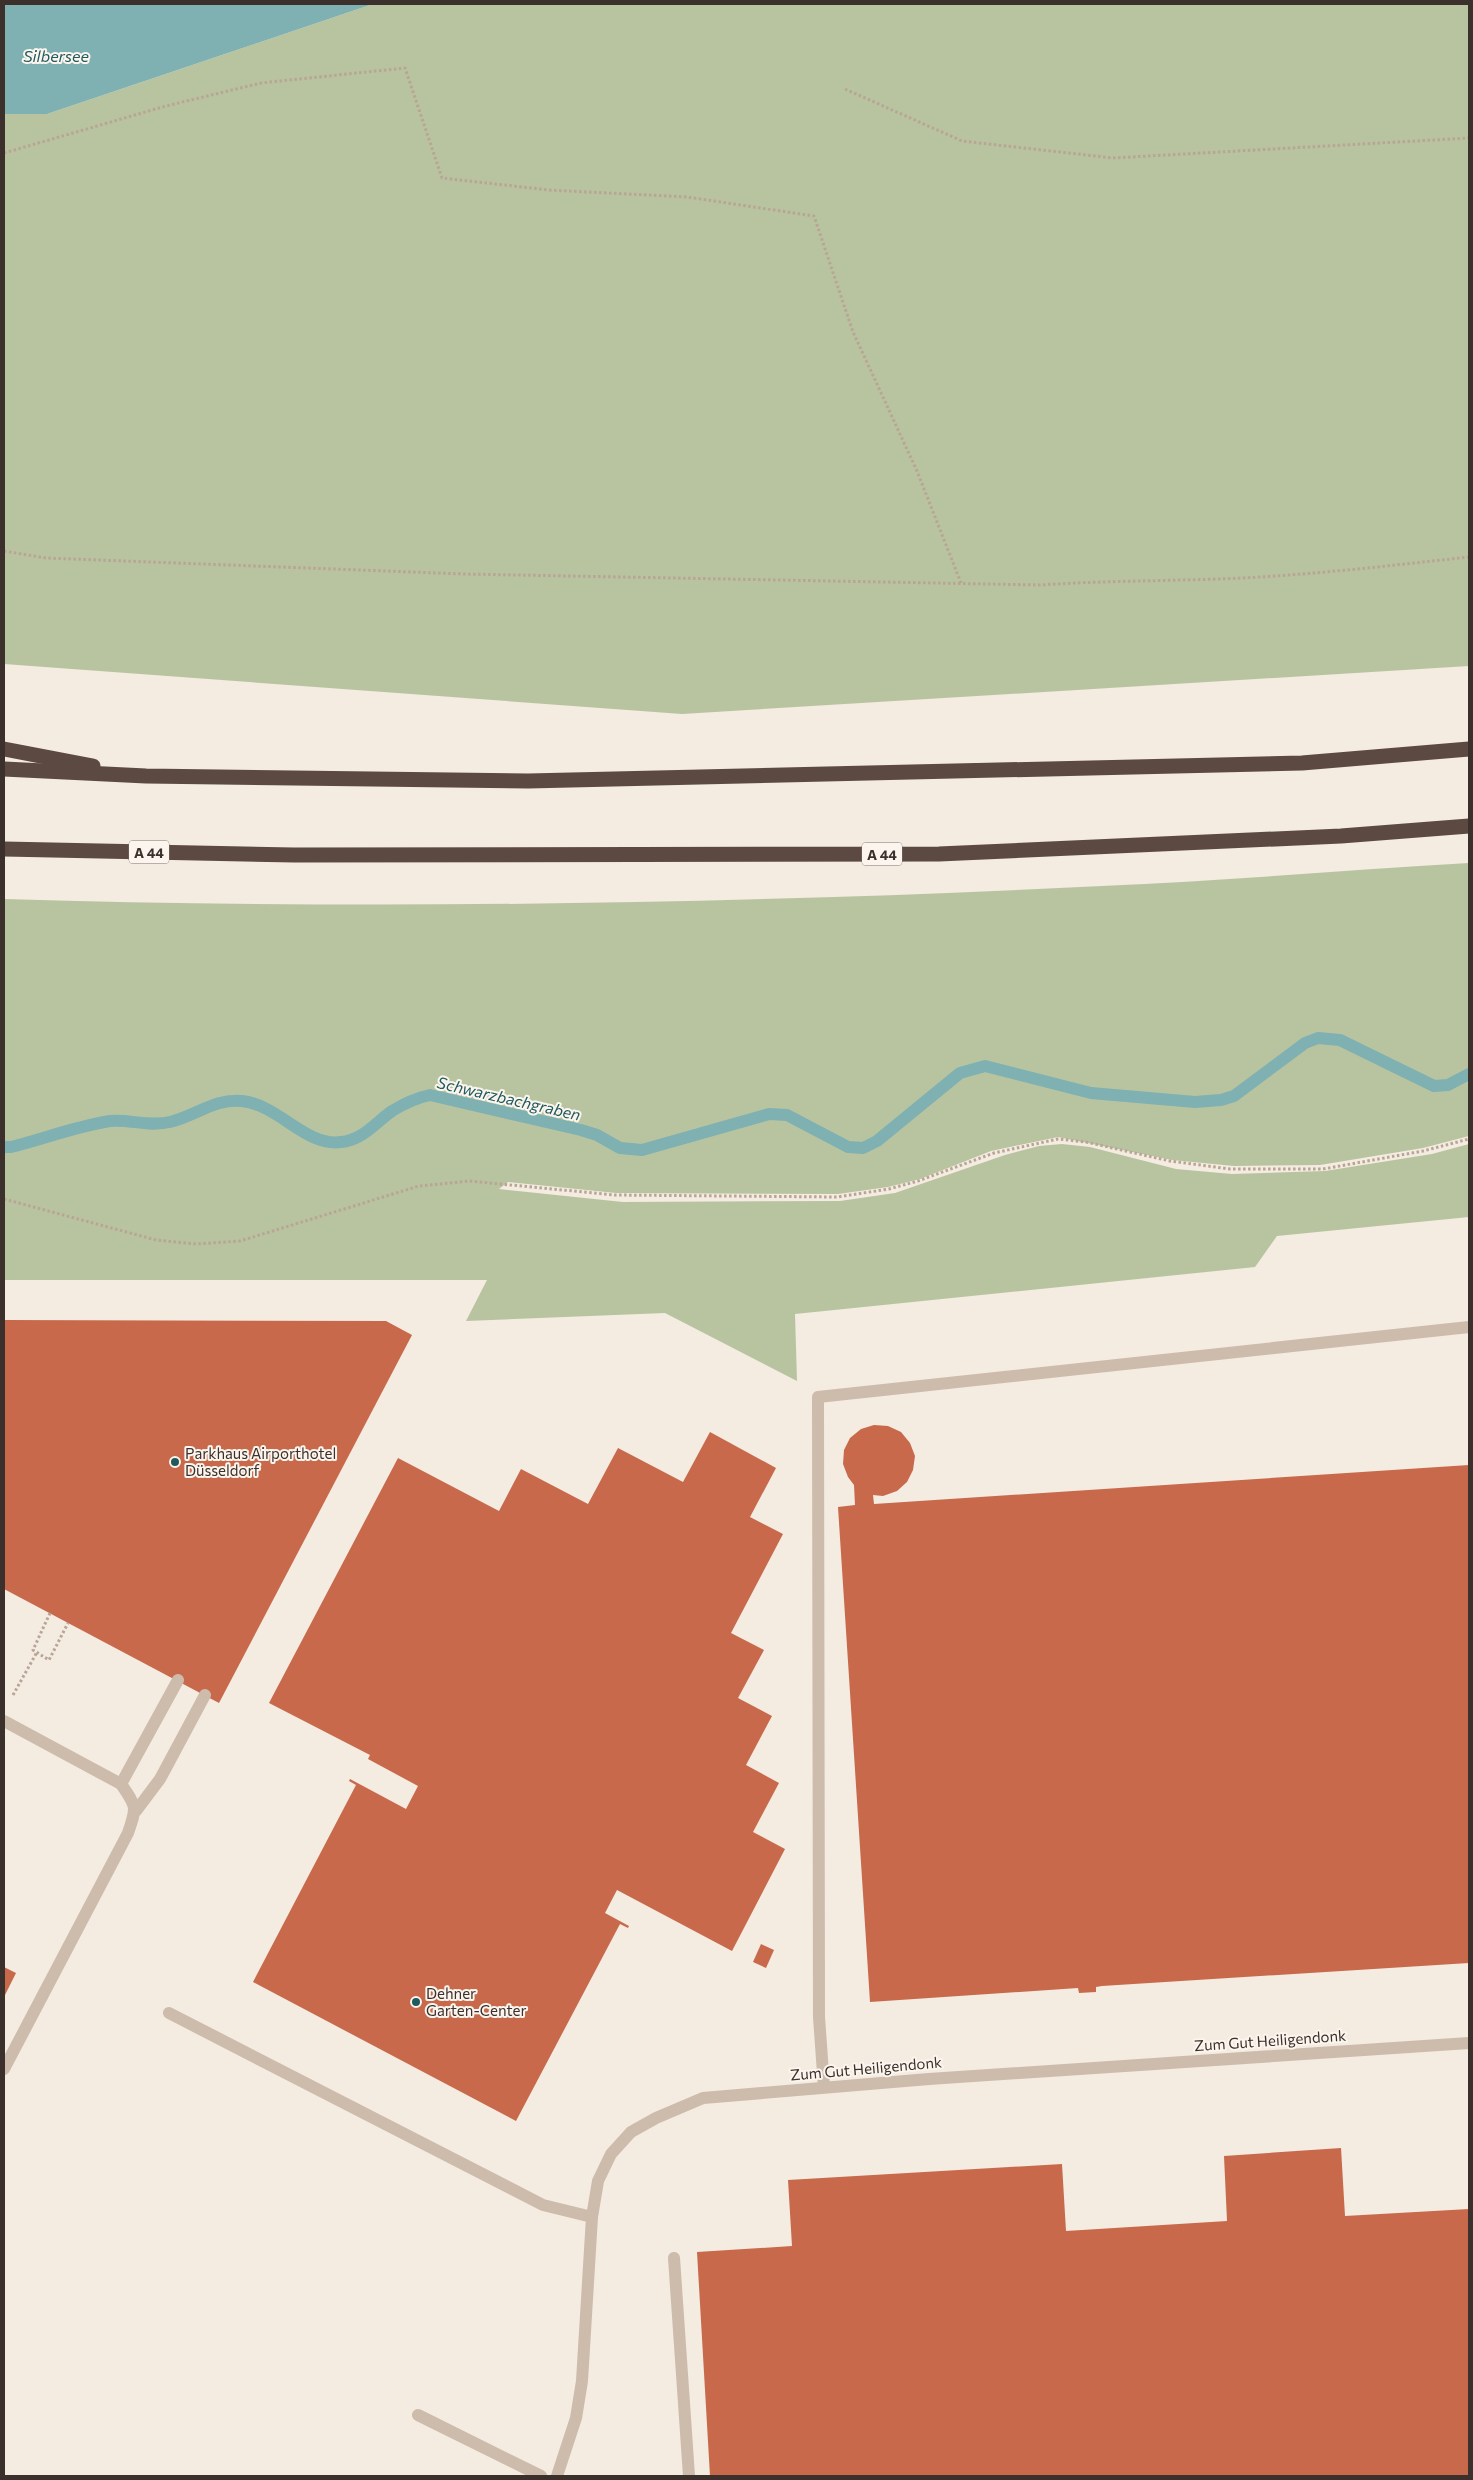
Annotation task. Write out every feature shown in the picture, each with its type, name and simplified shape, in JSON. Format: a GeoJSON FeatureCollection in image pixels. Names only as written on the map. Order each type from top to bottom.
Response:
{"type":"FeatureCollection","features":[{"type":"Feature","properties":{"kind":"highway"},"geometry":{"type":"LineString","coordinates":[[4,749],[146,776]]}},
{"type":"Feature","properties":{"kind":"highway"},"geometry":{"type":"LineString","coordinates":[[4,770],[146,776],[528,781],[1302,763],[1469,749]]}},
{"type":"Feature","properties":{"kind":"highway","name":"A 44"},"geometry":{"type":"LineString","coordinates":[[4,849],[294,855],[938,854],[1341,836],[1469,826]]}},
{"type":"Feature","properties":{"kind":"street"},"geometry":{"type":"LineString","coordinates":[[824,2087],[820,2017],[818,1397],[1469,1327]]}},
{"type":"Feature","properties":{"kind":"street"},"geometry":{"type":"LineString","coordinates":[[121,1784],[178,1680]]}},
{"type":"Feature","properties":{"kind":"street"},"geometry":{"type":"LineString","coordinates":[[4,2069],[128,1833],[136,1811],[160,1779],[205,1695]]}},
{"type":"Feature","properties":{"kind":"street"},"geometry":{"type":"LineString","coordinates":[[4,1720],[121,1784],[136,1811]]}},
{"type":"Feature","properties":{"kind":"street"},"geometry":{"type":"LineString","coordinates":[[169,2013],[543,2205],[592,2217]]}},
{"type":"Feature","properties":{"kind":"street","name":"Zum Gut Heiligendonk"},"geometry":{"type":"LineString","coordinates":[[556,2476],[576,2418],[582,2381],[592,2217],[598,2181],[611,2154],[632,2132],[656,2118],[704,2098],[824,2087],[1469,2043]]}},
{"type":"Feature","properties":{"kind":"street"},"geometry":{"type":"LineString","coordinates":[[674,2258],[689,2476]]}},
{"type":"Feature","properties":{"kind":"street"},"geometry":{"type":"LineString","coordinates":[[418,2415],[540,2476]]}},
{"type":"Feature","properties":{"kind":"path"},"geometry":{"type":"LineString","coordinates":[[4,153],[166,106],[261,84],[405,68],[442,178],[549,190],[687,197],[814,216],[853,332],[917,471],[961,583]]}},
{"type":"Feature","properties":{"kind":"path"},"geometry":{"type":"LineString","coordinates":[[845,89],[962,141],[1114,158],[1469,138]]}},
{"type":"Feature","properties":{"kind":"path"},"geometry":{"type":"LineString","coordinates":[[4,551],[46,558],[464,574],[1040,585],[1117,580],[1219,579],[1366,568],[1469,557]]}},
{"type":"Feature","properties":{"kind":"path"},"geometry":{"type":"LineString","coordinates":[[4,1200],[156,1240],[196,1244],[240,1241],[419,1186],[469,1181],[615,1195],[837,1198],[889,1189],[994,1153],[1058,1139],[1086,1142],[1170,1161],[1230,1169],[1323,1169],[1423,1151],[1469,1139]]}},
{"type":"Feature","properties":{"kind":"path"},"geometry":{"type":"LineString","coordinates":[[50,1613],[33,1650],[49,1660],[68,1623]]}},
{"type":"Feature","properties":{"kind":"path"},"geometry":{"type":"LineString","coordinates":[[8,1702],[37,1652]]}},
{"type":"Feature","properties":{"kind":"green space"},"geometry":{"type":"Polygon","coordinates":[[[373,4],[1469,4],[1469,666],[682,714],[4,664],[4,114],[47,114],[373,4]]]}},
{"type":"Feature","properties":{"kind":"green space"},"geometry":{"type":"Polygon","coordinates":[[[1469,863],[1469,1136],[1423,1148],[1320,1165],[1234,1166],[1172,1160],[1058,1137],[991,1151],[920,1179],[888,1187],[838,1194],[616,1193],[508,1182],[499,1189],[623,1202],[840,1201],[895,1193],[1005,1155],[1039,1146],[1062,1144],[1090,1147],[1176,1169],[1232,1174],[1325,1171],[1432,1154],[1469,1144],[1469,1217],[1277,1236],[1255,1267],[795,1314],[797,1381],[665,1313],[466,1321],[487,1280],[4,1280],[4,899],[278,904],[690,901],[1148,884],[1469,863]]]}},
{"type":"Feature","properties":{"kind":"water","name":"Silbersee"},"geometry":{"type":"Polygon","coordinates":[[[4,4],[373,4],[47,114],[4,114],[4,4]]]}},
{"type":"Feature","properties":{"kind":"building","name":"Parkhaus Airporthotel Düsseldorf"},"geometry":{"type":"Polygon","coordinates":[[[4,1320],[386,1321],[412,1335],[219,1703],[4,1589],[4,1320]]]}},
{"type":"Feature","properties":{"kind":"building"},"geometry":{"type":"Polygon","coordinates":[[[874,1425],[888,1426],[901,1432],[910,1443],[915,1456],[913,1470],[907,1482],[897,1491],[883,1496],[873,1495],[874,1504],[1469,1465],[1469,1963],[1102,1986],[1096,1987],[1096,1992],[1079,1993],[1078,1988],[870,2002],[838,1507],[855,1505],[854,1485],[848,1477],[843,1464],[844,1450],[850,1438],[861,1429],[874,1425]]]}},
{"type":"Feature","properties":{"kind":"building"},"geometry":{"type":"Polygon","coordinates":[[[710,1432],[776,1468],[750,1517],[783,1534],[731,1633],[764,1650],[738,1698],[772,1716],[746,1765],[779,1783],[753,1832],[785,1849],[732,1951],[617,1890],[605,1913],[629,1926],[628,1928],[620,1924],[516,2121],[253,1982],[356,1785],[349,1781],[350,1779],[406,1809],[418,1786],[368,1759],[370,1755],[269,1703],[398,1458],[499,1511],[521,1469],[588,1504],[618,1448],[683,1482],[710,1432]]]}},
{"type":"Feature","properties":{"kind":"building"},"geometry":{"type":"Polygon","coordinates":[[[761,1944],[774,1950],[766,1968],[753,1962],[761,1944]]]}},
{"type":"Feature","properties":{"kind":"building"},"geometry":{"type":"Polygon","coordinates":[[[4,1967],[16,1973],[4,1997],[4,1967]]]}},
{"type":"Feature","properties":{"kind":"building"},"geometry":{"type":"Polygon","coordinates":[[[1341,2148],[1345,2216],[1469,2209],[1469,2476],[710,2476],[697,2252],[792,2246],[788,2180],[1062,2164],[1066,2231],[1227,2221],[1224,2156],[1341,2148]]]}},
{"type":"Feature","properties":{"kind":"waterway","name":"Schwarzbachgraben"},"geometry":{"type":"LineString","coordinates":[[4,1147],[11,1147],[73,1129],[110,1121],[154,1124],[170,1122],[214,1105],[232,1101],[255,1104],[316,1138],[328,1142],[341,1142],[349,1141],[363,1134],[401,1106],[415,1099],[430,1095],[581,1130],[597,1135],[620,1148],[642,1150],[769,1114],[787,1115],[848,1147],[863,1148],[877,1141],[960,1073],[985,1066],[1091,1093],[1195,1102],[1221,1100],[1234,1096],[1305,1043],[1318,1038],[1340,1040],[1434,1086],[1448,1085],[1469,1074]]}},
{"type":"Feature","properties":{"kind":"place","name":"Parkhaus Airporthotel Düsseldorf"},"geometry":{"type":"Point","coordinates":[175,1462]}},
{"type":"Feature","properties":{"kind":"place","name":"Dehner Garten-Center"},"geometry":{"type":"Point","coordinates":[416,2002]}}]}
